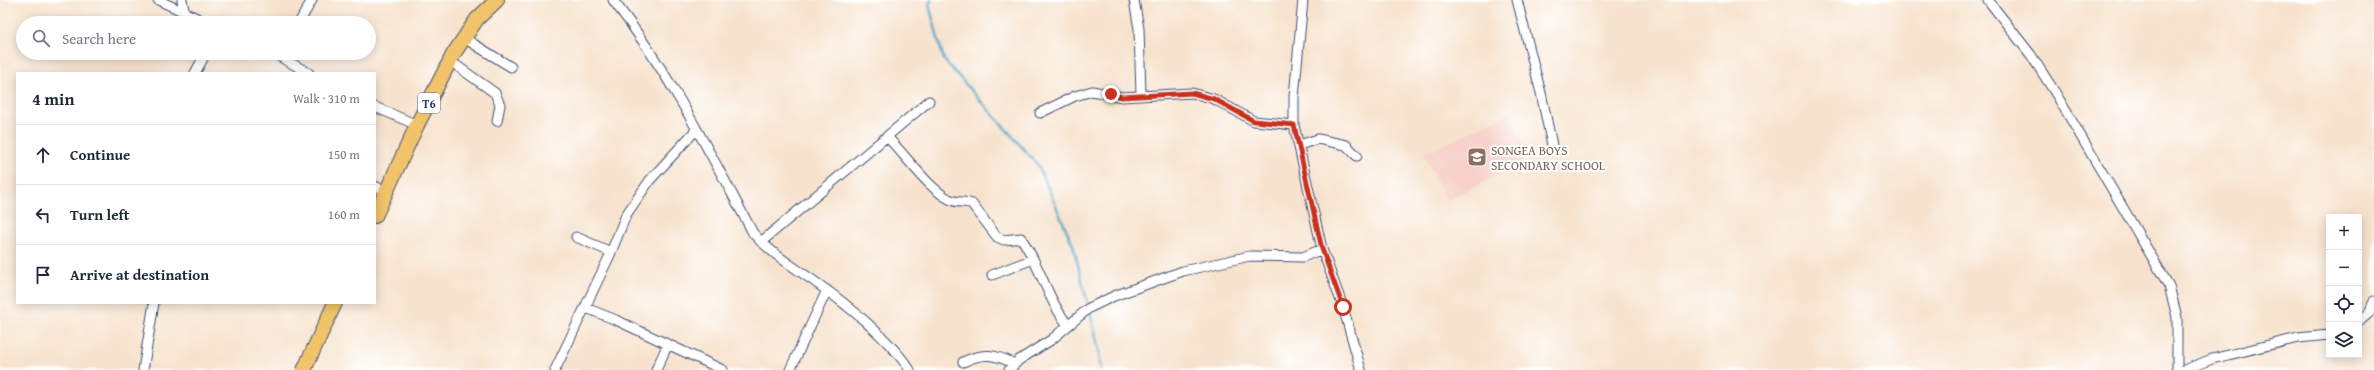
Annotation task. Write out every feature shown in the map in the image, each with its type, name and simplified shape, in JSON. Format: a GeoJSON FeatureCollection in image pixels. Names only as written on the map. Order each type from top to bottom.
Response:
{"type":"FeatureCollection","features":[{"type":"Feature","properties":{"kind":"highway","name":"T6"},"geometry":{"type":"LineString","coordinates":[[376,212],[381,189],[417,125],[450,61],[477,19],[497,0]]}},
{"type":"Feature","properties":{"kind":"highway"},"geometry":{"type":"LineString","coordinates":[[304,370],[335,304]]}},
{"type":"Feature","properties":{"kind":"street"},"geometry":{"type":"LineString","coordinates":[[158,0],[190,16]]}},
{"type":"Feature","properties":{"kind":"street"},"geometry":{"type":"LineString","coordinates":[[182,0],[185,14]]}},
{"type":"Feature","properties":{"kind":"street"},"geometry":{"type":"LineString","coordinates":[[303,16],[312,0]]}},
{"type":"Feature","properties":{"kind":"street"},"geometry":{"type":"LineString","coordinates":[[613,0],[648,48],[696,130],[753,233],[761,242],[827,290],[872,328],[910,370]]}},
{"type":"Feature","properties":{"kind":"street"},"geometry":{"type":"LineString","coordinates":[[1134,0],[1139,29],[1141,95]]}},
{"type":"Feature","properties":{"kind":"street"},"geometry":{"type":"LineString","coordinates":[[1303,0],[1294,97],[1294,125],[1322,249],[1343,307],[1361,370]]}},
{"type":"Feature","properties":{"kind":"street"},"geometry":{"type":"LineString","coordinates":[[1517,0],[1539,85],[1552,145]]}},
{"type":"Feature","properties":{"kind":"street"},"geometry":{"type":"LineString","coordinates":[[1988,0],[2031,55],[2056,94],[2169,286],[2177,317],[2177,370]]}},
{"type":"Feature","properties":{"kind":"street"},"geometry":{"type":"LineString","coordinates":[[464,38],[512,67]]}},
{"type":"Feature","properties":{"kind":"street"},"geometry":{"type":"LineString","coordinates":[[196,72],[202,60]]}},
{"type":"Feature","properties":{"kind":"street"},"geometry":{"type":"LineString","coordinates":[[293,60],[305,72]]}},
{"type":"Feature","properties":{"kind":"street"},"geometry":{"type":"LineString","coordinates":[[450,61],[495,93],[500,106],[497,121]]}},
{"type":"Feature","properties":{"kind":"street"},"geometry":{"type":"LineString","coordinates":[[1040,113],[1075,96],[1092,91],[1122,97],[1192,93],[1214,99],[1254,121],[1294,125]]}},
{"type":"Feature","properties":{"kind":"street"},"geometry":{"type":"LineString","coordinates":[[761,242],[929,101]]}},
{"type":"Feature","properties":{"kind":"street"},"geometry":{"type":"LineString","coordinates":[[376,107],[417,125]]}},
{"type":"Feature","properties":{"kind":"street"},"geometry":{"type":"LineString","coordinates":[[555,370],[586,308],[626,215],[643,190],[696,130]]}},
{"type":"Feature","properties":{"kind":"street"},"geometry":{"type":"LineString","coordinates":[[887,136],[904,153],[922,176],[949,200],[972,204],[997,237],[1004,240],[1021,238],[1033,259],[1058,313],[1068,325]]}},
{"type":"Feature","properties":{"kind":"street"},"geometry":{"type":"LineString","coordinates":[[1299,145],[1318,139],[1346,145],[1357,156]]}},
{"type":"Feature","properties":{"kind":"street"},"geometry":{"type":"LineString","coordinates":[[576,237],[611,252]]}},
{"type":"Feature","properties":{"kind":"street"},"geometry":{"type":"LineString","coordinates":[[964,362],[974,357],[990,354],[1012,367],[1051,340],[1089,308],[1114,296],[1183,271],[1253,255],[1303,257],[1322,249]]}},
{"type":"Feature","properties":{"kind":"street"},"geometry":{"type":"LineString","coordinates":[[992,274],[1033,259]]}},
{"type":"Feature","properties":{"kind":"street"},"geometry":{"type":"LineString","coordinates":[[790,370],[827,290]]}},
{"type":"Feature","properties":{"kind":"street"},"geometry":{"type":"LineString","coordinates":[[2362,319],[2369,313],[2374,301]]}},
{"type":"Feature","properties":{"kind":"street"},"geometry":{"type":"LineString","coordinates":[[143,370],[154,304]]}},
{"type":"Feature","properties":{"kind":"street"},"geometry":{"type":"LineString","coordinates":[[586,308],[723,370]]}},
{"type":"Feature","properties":{"kind":"street"},"geometry":{"type":"LineString","coordinates":[[2184,370],[2212,359],[2298,338],[2326,335]]}},
{"type":"Feature","properties":{"kind":"street"},"geometry":{"type":"LineString","coordinates":[[656,370],[668,344]]}},
{"type":"Feature","properties":{"kind":"shaded area","name":"SONGEA BOYS SECONDARY SCHOOL"},"geometry":{"type":"Polygon","coordinates":[[[1510,113],[1529,159],[1447,201],[1424,154],[1510,113]]]}},
{"type":"Feature","properties":{"kind":"waterway"},"geometry":{"type":"LineString","coordinates":[[931,0],[929,5],[944,60],[1038,165],[1073,245],[1098,344],[1101,370]]}},
{"type":"Feature","properties":{"kind":"place","name":"SONGEA BOYS SECONDARY SCHOOL"},"geometry":{"type":"Point","coordinates":[1477,157]}},
{"type":"Feature","properties":{"kind":"route"},"geometry":{"type":"LineString","coordinates":[[1111,94],[1122,97],[1173,92],[1192,93],[1206,96],[1226,104],[1254,121],[1278,125],[1294,125],[1322,249],[1343,307]]}}]}
